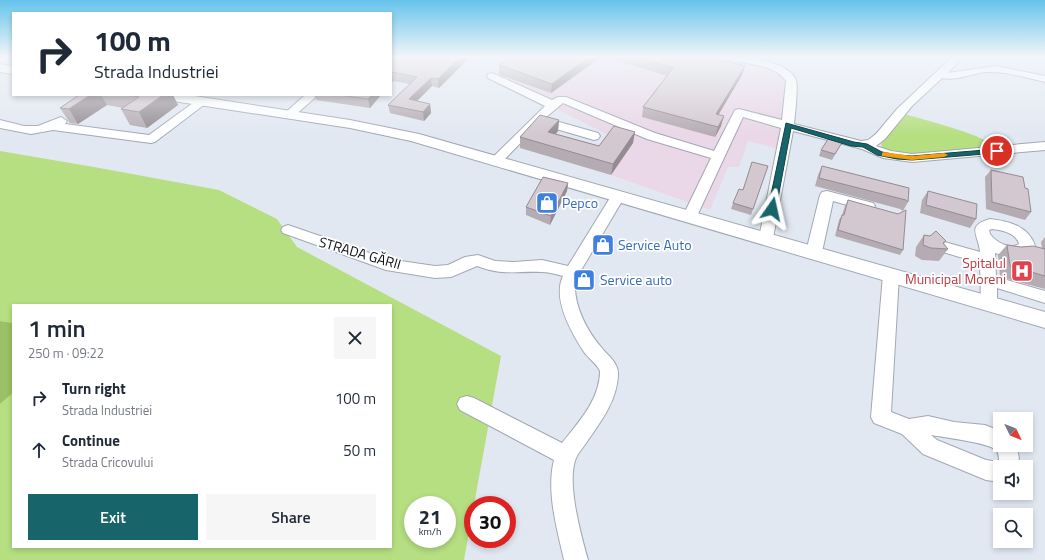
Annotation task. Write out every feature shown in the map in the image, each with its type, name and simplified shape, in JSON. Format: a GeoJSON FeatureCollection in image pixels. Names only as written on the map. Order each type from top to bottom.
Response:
{"type":"FeatureCollection","features":[{"type":"Feature","properties":{"kind":"main road"},"geometry":{"type":"LineString","coordinates":[[173,96],[198,98],[289,115],[350,124],[414,137],[1045,320]]}},
{"type":"Feature","properties":{"kind":"street"},"geometry":{"type":"LineString","coordinates":[[507,83],[552,105]]}},
{"type":"Feature","properties":{"kind":"street"},"geometry":{"type":"LineString","coordinates":[[766,238],[788,125],[791,83]]}},
{"type":"Feature","properties":{"kind":"street"},"geometry":{"type":"LineString","coordinates":[[864,145],[872,143],[900,111],[932,83]]}},
{"type":"Feature","properties":{"kind":"street"},"geometry":{"type":"LineString","coordinates":[[289,115],[311,96]]}},
{"type":"Feature","properties":{"kind":"street"},"geometry":{"type":"LineString","coordinates":[[53,126],[151,139],[198,98]]}},
{"type":"Feature","properties":{"kind":"street"},"geometry":{"type":"LineString","coordinates":[[496,160],[552,105],[562,99],[606,116],[650,136],[718,156]]}},
{"type":"Feature","properties":{"kind":"street"},"geometry":{"type":"LineString","coordinates":[[690,216],[739,112],[854,144],[864,145],[884,154],[912,158],[1045,146]]}},
{"type":"Feature","properties":{"kind":"street"},"geometry":{"type":"LineString","coordinates":[[0,124],[37,131],[53,126],[71,114]]}},
{"type":"Feature","properties":{"kind":"street"},"geometry":{"type":"LineString","coordinates":[[537,119],[594,136]]}},
{"type":"Feature","properties":{"kind":"street"},"geometry":{"type":"LineString","coordinates":[[814,252],[827,195],[880,210]]}},
{"type":"Feature","properties":{"kind":"street"},"geometry":{"type":"LineString","coordinates":[[576,560],[561,482],[566,455],[596,412],[607,390],[609,370],[605,363],[587,343],[570,304],[567,286],[572,272],[618,196]]}},
{"type":"Feature","properties":{"kind":"street","name":"STRADA GĂRII"},"geometry":{"type":"LineString","coordinates":[[288,230],[386,264],[435,272],[451,271],[470,261],[478,260],[494,266],[514,268],[542,266],[572,272]]}},
{"type":"Feature","properties":{"kind":"street"},"geometry":{"type":"LineString","coordinates":[[987,242],[989,303]]}},
{"type":"Feature","properties":{"kind":"street"},"geometry":{"type":"LineString","coordinates":[[941,246],[987,260]]}},
{"type":"Feature","properties":{"kind":"street"},"geometry":{"type":"LineString","coordinates":[[891,275],[881,417],[909,428],[930,447],[986,470],[993,471]]}},
{"type":"Feature","properties":{"kind":"street"},"geometry":{"type":"LineString","coordinates":[[988,280],[1045,297]]}},
{"type":"Feature","properties":{"kind":"street"},"geometry":{"type":"LineString","coordinates":[[467,404],[566,455]]}},
{"type":"Feature","properties":{"kind":"street"},"geometry":{"type":"LineString","coordinates":[[909,428],[928,425],[954,431],[985,434],[993,438]]}},
{"type":"Feature","properties":{"kind":"shaded area"},"geometry":{"type":"Polygon","coordinates":[[[506,83],[788,83],[783,150],[748,141],[739,167],[728,167],[710,210],[611,175],[633,143],[612,137],[506,83]]]}},
{"type":"Feature","properties":{"kind":"green space"},"geometry":{"type":"Polygon","coordinates":[[[904,114],[977,136],[992,145],[944,153],[917,155],[893,152],[882,148],[881,144],[904,114]]]}},
{"type":"Feature","properties":{"kind":"green space"},"geometry":{"type":"Polygon","coordinates":[[[0,151],[219,190],[277,219],[297,247],[501,356],[476,496],[464,496],[464,548],[466,548],[464,560],[0,560],[0,404],[12,394],[12,548],[392,548],[392,304],[12,304],[12,323],[0,321],[0,151]]]}},
{"type":"Feature","properties":{"kind":"green space"},"geometry":{"type":"Polygon","coordinates":[[[0,321],[12,323],[12,394],[0,404],[0,321]]]}},
{"type":"Feature","properties":{"kind":"building"},"geometry":{"type":"Polygon","coordinates":[[[411,83],[426,83],[409,99],[430,104],[423,112],[388,105],[411,83]]]}},
{"type":"Feature","properties":{"kind":"building"},"geometry":{"type":"Polygon","coordinates":[[[661,83],[735,83],[716,114],[724,116],[718,127],[643,107],[661,83]]]}},
{"type":"Feature","properties":{"kind":"building"},"geometry":{"type":"Polygon","coordinates":[[[78,96],[88,96],[69,109],[60,108],[78,96]]]}},
{"type":"Feature","properties":{"kind":"building"},"geometry":{"type":"Polygon","coordinates":[[[134,96],[162,96],[139,112],[121,109],[139,97],[134,96]]]}},
{"type":"Feature","properties":{"kind":"building"},"geometry":{"type":"Polygon","coordinates":[[[346,96],[371,96],[368,99],[346,96]]]}},
{"type":"Feature","properties":{"kind":"building"},"geometry":{"type":"Polygon","coordinates":[[[540,115],[559,120],[548,132],[599,146],[614,126],[635,132],[613,164],[520,137],[540,115]]]}},
{"type":"Feature","properties":{"kind":"building"},"geometry":{"type":"Polygon","coordinates":[[[830,136],[843,141],[835,154],[821,150],[830,136]]]}},
{"type":"Feature","properties":{"kind":"building"},"geometry":{"type":"Polygon","coordinates":[[[752,162],[768,166],[753,209],[733,203],[739,189],[743,190],[752,162]]]}},
{"type":"Feature","properties":{"kind":"building"},"geometry":{"type":"Polygon","coordinates":[[[822,166],[909,188],[908,202],[906,200],[819,178],[822,166]]]}},
{"type":"Feature","properties":{"kind":"building"},"geometry":{"type":"Polygon","coordinates":[[[991,170],[1023,177],[1025,188],[1028,189],[1031,212],[992,202],[991,170]]]}},
{"type":"Feature","properties":{"kind":"building","name":"Pepco"},"geometry":{"type":"Polygon","coordinates":[[[543,177],[568,183],[551,216],[526,207],[543,177]]]}},
{"type":"Feature","properties":{"kind":"building"},"geometry":{"type":"Polygon","coordinates":[[[928,191],[977,204],[976,219],[926,205],[928,191]]]}},
{"type":"Feature","properties":{"kind":"building"},"geometry":{"type":"Polygon","coordinates":[[[848,200],[898,214],[906,210],[903,250],[838,230],[848,200]]]}},
{"type":"Feature","properties":{"kind":"building"},"geometry":{"type":"Polygon","coordinates":[[[936,231],[946,241],[943,243],[948,249],[931,248],[923,245],[924,235],[930,236],[936,231]]]}},
{"type":"Feature","properties":{"kind":"building"},"geometry":{"type":"Polygon","coordinates":[[[1007,245],[1021,247],[1033,246],[1045,249],[1045,276],[1010,266],[1007,245]]]}},
{"type":"Feature","properties":{"kind":"slow traffic"},"geometry":{"type":"LineString","coordinates":[[884,154],[912,158],[944,155]]}},
{"type":"Feature","properties":{"kind":"place","name":"Pepco"},"geometry":{"type":"Point","coordinates":[547,203]}},
{"type":"Feature","properties":{"kind":"place","name":"Service Auto"},"geometry":{"type":"Point","coordinates":[603,245]}},
{"type":"Feature","properties":{"kind":"place","name":"Spitalul Municipal Moreni"},"geometry":{"type":"Point","coordinates":[1022,271]}},
{"type":"Feature","properties":{"kind":"place","name":"Service auto"},"geometry":{"type":"Point","coordinates":[584,280]}},
{"type":"Feature","properties":{"kind":"route"},"geometry":{"type":"LineString","coordinates":[[772,209],[788,125],[854,144],[864,145],[880,153],[897,157],[912,158],[997,151]]}}]}
